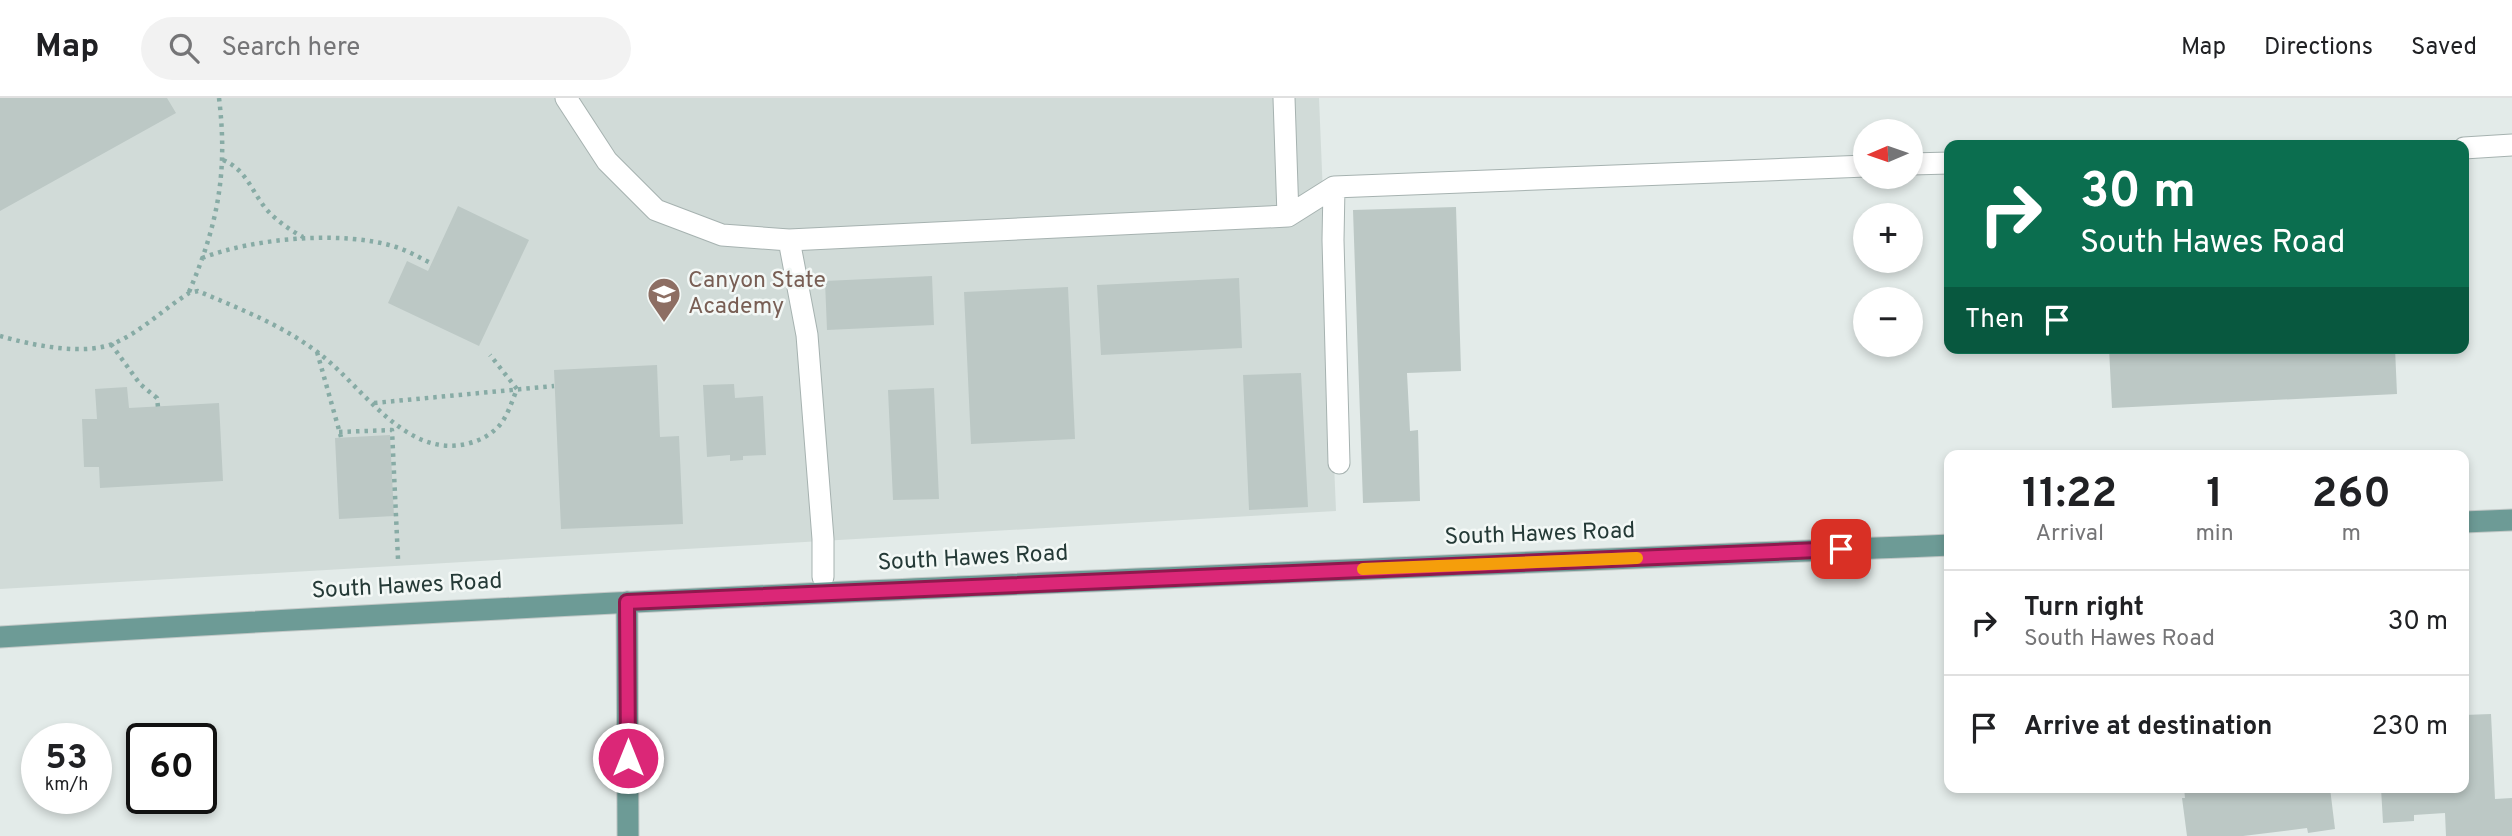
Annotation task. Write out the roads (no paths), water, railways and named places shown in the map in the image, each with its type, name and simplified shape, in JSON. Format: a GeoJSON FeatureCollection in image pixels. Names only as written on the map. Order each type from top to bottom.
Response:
{"type":"FeatureCollection","features":[{"type":"Feature","properties":{"kind":"main road"},"geometry":{"type":"LineString","coordinates":[[2469,522],[2512,520]]}},
{"type":"Feature","properties":{"kind":"main road","name":"South Hawes Road"},"geometry":{"type":"LineString","coordinates":[[0,637],[956,586],[1944,544]]}},
{"type":"Feature","properties":{"kind":"main road"},"geometry":{"type":"LineString","coordinates":[[627,602],[628,836]]}},
{"type":"Feature","properties":{"kind":"lane"},"geometry":{"type":"LineString","coordinates":[[566,98],[607,161],[656,210],[722,235],[789,240],[1288,216],[1334,187],[1853,167]]}},
{"type":"Feature","properties":{"kind":"lane"},"geometry":{"type":"LineString","coordinates":[[1284,98],[1288,216]]}},
{"type":"Feature","properties":{"kind":"lane"},"geometry":{"type":"LineString","coordinates":[[2469,148],[2512,145]]}},
{"type":"Feature","properties":{"kind":"lane"},"geometry":{"type":"LineString","coordinates":[[1923,164],[1944,163]]}},
{"type":"Feature","properties":{"kind":"lane"},"geometry":{"type":"LineString","coordinates":[[1334,187],[1339,463]]}},
{"type":"Feature","properties":{"kind":"lane"},"geometry":{"type":"LineString","coordinates":[[789,240],[807,335],[823,539],[823,577]]}},
{"type":"Feature","properties":{"kind":"place","name":"Canyon State Academy"},"geometry":{"type":"Point","coordinates":[664,324]}}]}
